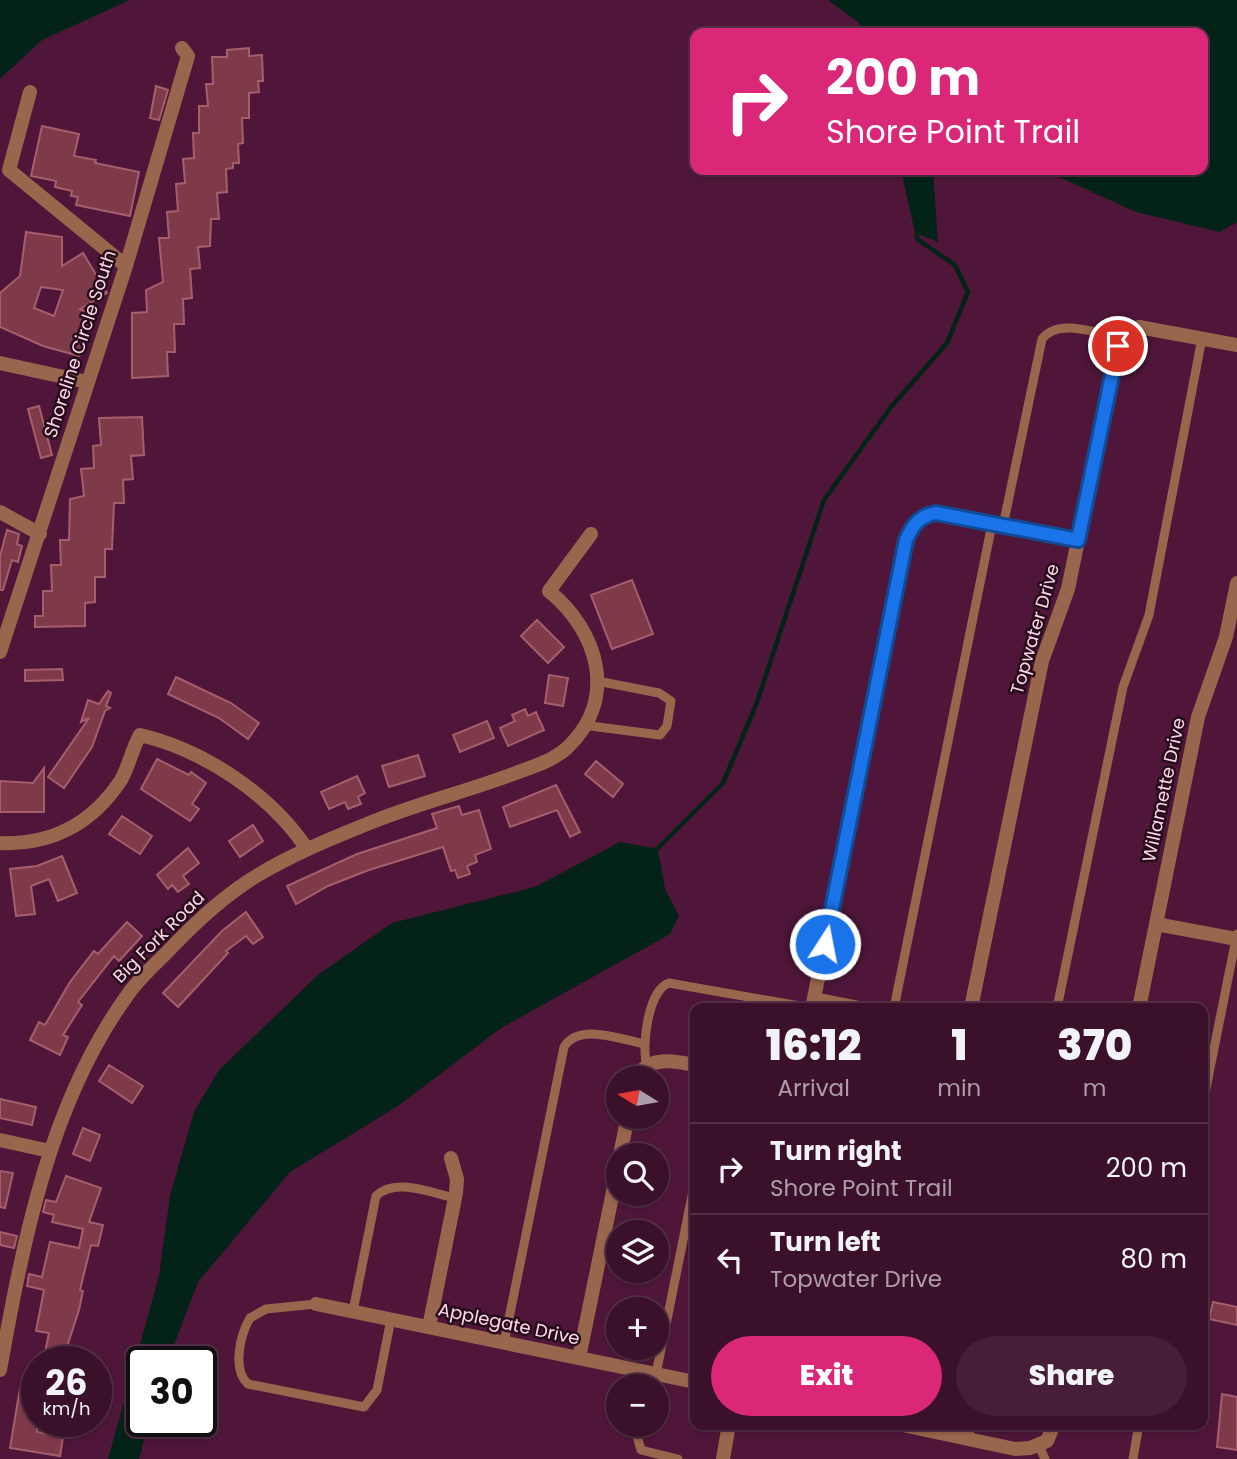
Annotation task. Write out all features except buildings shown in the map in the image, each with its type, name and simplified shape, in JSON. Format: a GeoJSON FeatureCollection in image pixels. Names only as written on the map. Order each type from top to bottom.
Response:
{"type":"FeatureCollection","features":[{"type":"Feature","properties":{"kind":"street","name":"Shoreline Circle South"},"geometry":{"type":"LineString","coordinates":[[0,652],[126,265],[188,56],[182,48]]}},
{"type":"Feature","properties":{"kind":"street"},"geometry":{"type":"LineString","coordinates":[[30,92],[9,170],[126,265]]}},
{"type":"Feature","properties":{"kind":"street"},"geometry":{"type":"LineString","coordinates":[[1122,339],[1139,327],[1237,345]]}},
{"type":"Feature","properties":{"kind":"street","name":"Topwater Drive"},"geometry":{"type":"LineString","coordinates":[[972,1003],[1042,661],[1068,589],[1122,339]]}},
{"type":"Feature","properties":{"kind":"street"},"geometry":{"type":"LineString","coordinates":[[0,363],[87,382]]}},
{"type":"Feature","properties":{"kind":"street"},"geometry":{"type":"LineString","coordinates":[[0,512],[40,534]]}},
{"type":"Feature","properties":{"kind":"street"},"geometry":{"type":"LineString","coordinates":[[813,1003],[906,540],[912,527],[927,515],[936,513],[1078,540]]}},
{"type":"Feature","properties":{"kind":"street","name":"Big Fork Road"},"geometry":{"type":"LineString","coordinates":[[0,1370],[6,1306],[50,1151],[88,1063],[130,992],[204,914],[256,876],[307,849],[396,812],[475,788],[551,759],[568,746],[595,704],[595,659],[581,623],[549,592],[591,534]]}},
{"type":"Feature","properties":{"kind":"street","name":"Willamette Drive"},"geometry":{"type":"LineString","coordinates":[[1140,1003],[1198,717],[1226,637],[1237,583]]}},
{"type":"Feature","properties":{"kind":"street"},"geometry":{"type":"LineString","coordinates":[[0,843],[23,844],[44,840],[78,826],[98,809],[122,778],[141,734],[184,750],[261,797],[290,824],[307,849]]}},
{"type":"Feature","properties":{"kind":"street"},"geometry":{"type":"LineString","coordinates":[[1156,924],[1237,937]]}},
{"type":"Feature","properties":{"kind":"street"},"geometry":{"type":"LineString","coordinates":[[647,1066],[671,1061],[690,1064]]}},
{"type":"Feature","properties":{"kind":"street"},"geometry":{"type":"LineString","coordinates":[[0,1140],[50,1151]]}},
{"type":"Feature","properties":{"kind":"street"},"geometry":{"type":"LineString","coordinates":[[429,1327],[455,1198],[457,1179],[451,1158]]}},
{"type":"Feature","properties":{"kind":"street"},"geometry":{"type":"LineString","coordinates":[[579,1358],[610,1206]]}},
{"type":"Feature","properties":{"kind":"street","name":"Applegate Drive"},"geometry":{"type":"LineString","coordinates":[[316,1304],[579,1358],[637,1374]]}},
{"type":"Feature","properties":{"kind":"street","name":"Applegate Drive"},"geometry":{"type":"LineString","coordinates":[[669,1380],[690,1382]]}},
{"type":"Feature","properties":{"kind":"street"},"geometry":{"type":"LineString","coordinates":[[723,1459],[728,1430]]}},
{"type":"Feature","properties":{"kind":"street"},"geometry":{"type":"LineString","coordinates":[[952,1430],[970,1432],[1015,1449],[1042,1452],[1054,1430]]}},
{"type":"Feature","properties":{"kind":"lane"},"geometry":{"type":"LineString","coordinates":[[895,1003],[998,525],[1042,339],[1050,331],[1063,327],[1122,339]]}},
{"type":"Feature","properties":{"kind":"lane"},"geometry":{"type":"LineString","coordinates":[[1058,1003],[1123,687],[1149,615],[1202,338]]}},
{"type":"Feature","properties":{"kind":"lane"},"geometry":{"type":"LineString","coordinates":[[583,725],[660,735],[667,726],[671,701],[659,693],[597,681]]}},
{"type":"Feature","properties":{"kind":"lane"},"geometry":{"type":"LineString","coordinates":[[1208,1079],[1237,937]]}},
{"type":"Feature","properties":{"kind":"lane"},"geometry":{"type":"LineString","coordinates":[[647,1066],[643,1053],[654,996],[663,985],[669,983],[800,1003]]}},
{"type":"Feature","properties":{"kind":"lane"},"geometry":{"type":"LineString","coordinates":[[504,1343],[564,1047],[569,1039],[584,1033],[645,1044]]}},
{"type":"Feature","properties":{"kind":"lane"},"geometry":{"type":"LineString","coordinates":[[353,1311],[376,1196],[381,1191],[399,1186],[455,1198]]}},
{"type":"Feature","properties":{"kind":"lane"},"geometry":{"type":"LineString","coordinates":[[652,1374],[690,1203]]}},
{"type":"Feature","properties":{"kind":"lane"},"geometry":{"type":"LineString","coordinates":[[316,1304],[266,1308],[250,1318],[238,1366],[244,1381],[357,1408],[364,1406],[377,1390],[391,1319]]}},
{"type":"Feature","properties":{"kind":"lane"},"geometry":{"type":"LineString","coordinates":[[1133,1459],[1138,1430]]}},
{"type":"Feature","properties":{"kind":"lane"},"geometry":{"type":"LineString","coordinates":[[638,1437],[641,1450],[678,1459]]}},
{"type":"Feature","properties":{"kind":"shaded area"},"geometry":{"type":"Polygon","coordinates":[[[0,0],[130,0],[42,40],[0,79],[0,0]]]}},
{"type":"Feature","properties":{"kind":"shaded area"},"geometry":{"type":"Polygon","coordinates":[[[828,0],[1237,0],[1237,222],[1220,232],[1136,212],[1055,175],[1208,175],[1208,28],[861,28],[858,22],[828,0]]]}},
{"type":"Feature","properties":{"kind":"shaded area"},"geometry":{"type":"Polygon","coordinates":[[[902,175],[933,175],[938,242],[915,233],[902,175]]]}},
{"type":"Feature","properties":{"kind":"shaded area"},"geometry":{"type":"Polygon","coordinates":[[[620,842],[658,849],[665,889],[679,916],[670,934],[501,1028],[398,1106],[290,1172],[198,1282],[174,1346],[139,1346],[159,1276],[170,1196],[194,1112],[219,1070],[319,974],[392,923],[535,887],[620,842]]]}},
{"type":"Feature","properties":{"kind":"shaded area"},"geometry":{"type":"Polygon","coordinates":[[[126,1394],[126,1437],[145,1437],[139,1459],[108,1459],[126,1394]]]}},
{"type":"Feature","properties":{"kind":"waterway"},"geometry":{"type":"LineString","coordinates":[[654,852],[723,783],[756,705],[824,500],[891,407],[947,343],[968,292],[955,265],[917,239],[917,228]]}},
{"type":"Feature","properties":{"kind":"route"},"geometry":{"type":"LineString","coordinates":[[825,944],[906,540],[912,527],[918,520],[936,513],[1078,540],[1118,346]]}}]}
